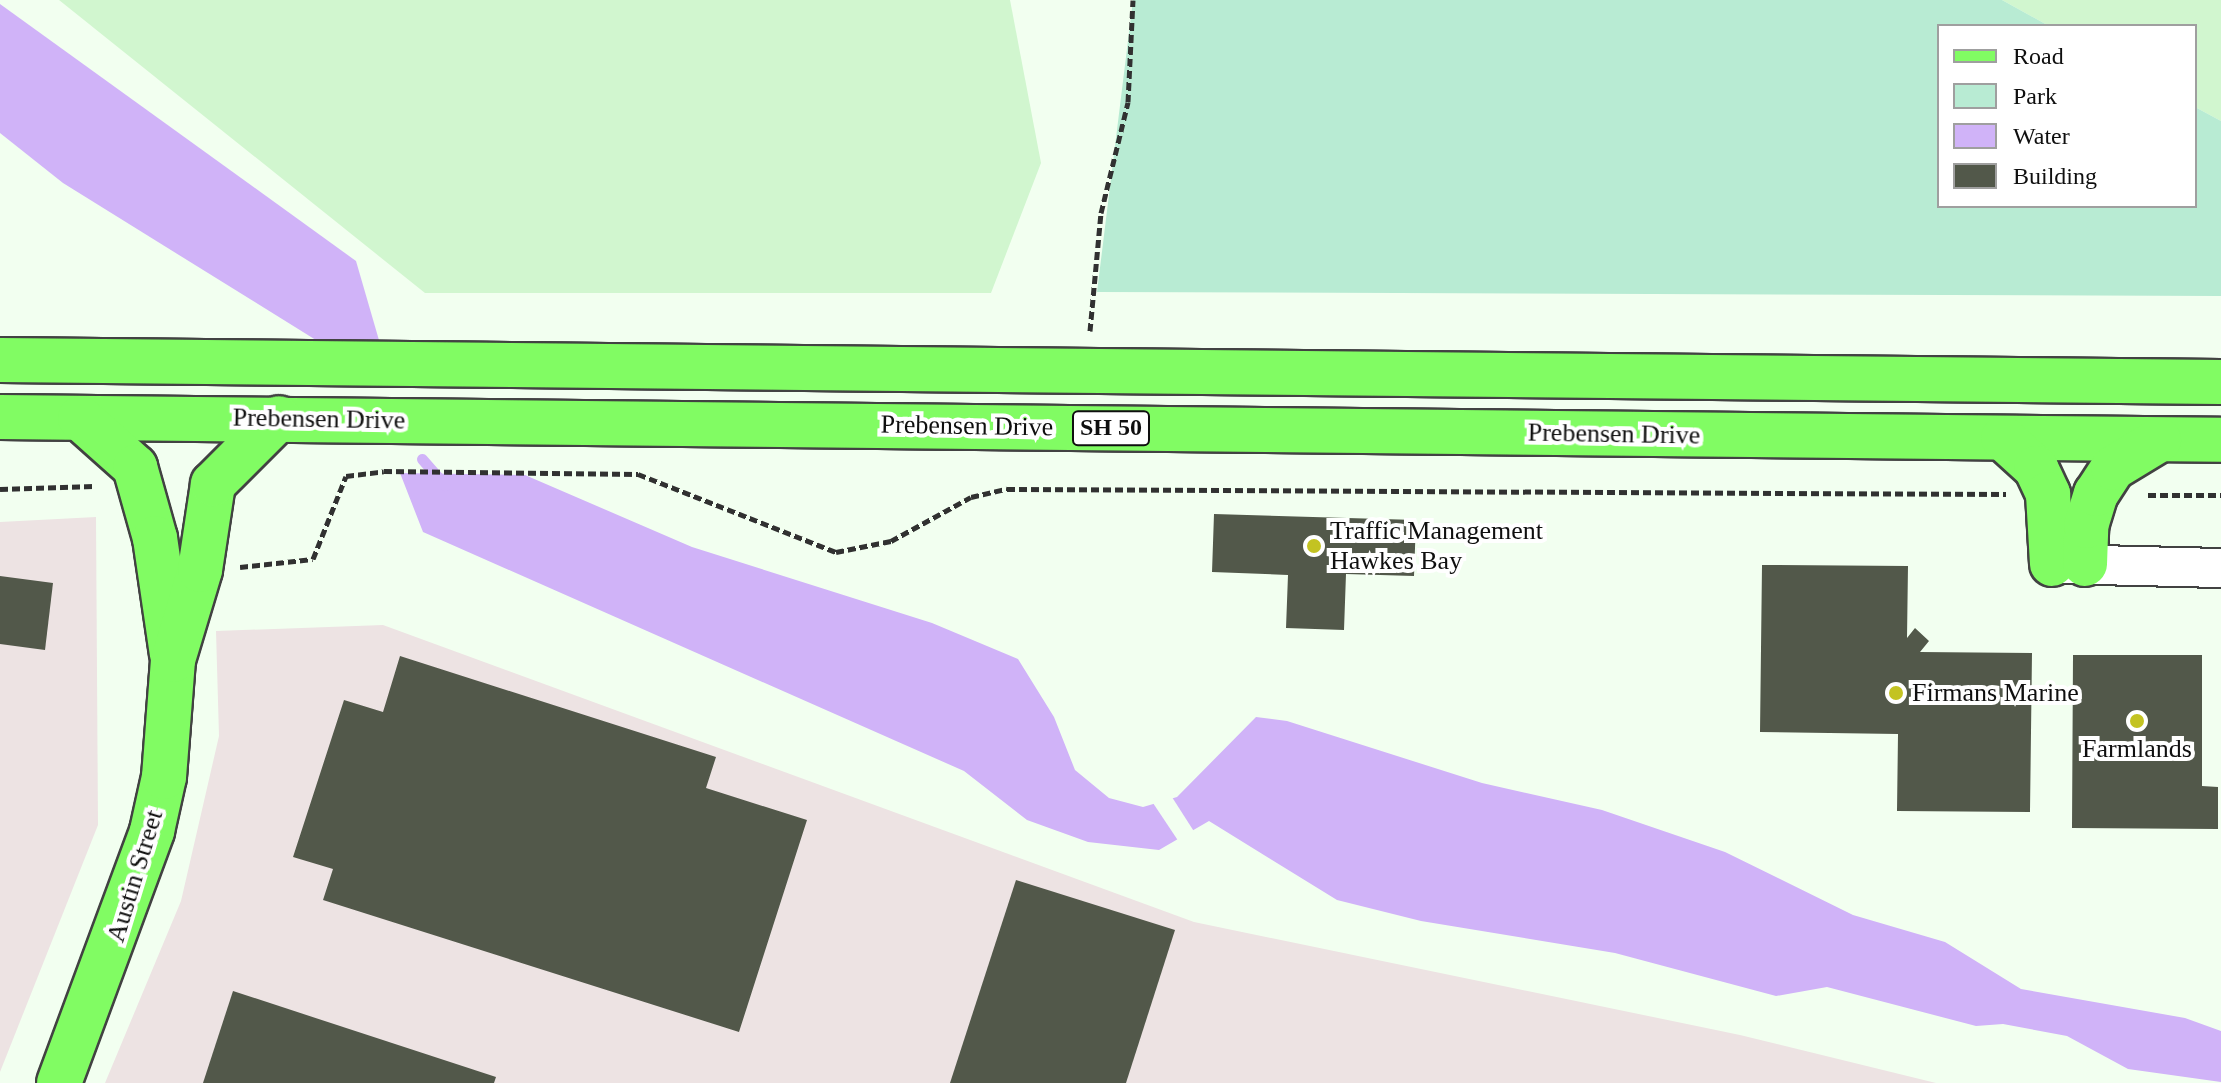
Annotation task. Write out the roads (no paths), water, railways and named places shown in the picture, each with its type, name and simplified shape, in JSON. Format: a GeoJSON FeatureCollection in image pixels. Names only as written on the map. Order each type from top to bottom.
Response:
{"type":"FeatureCollection","features":[{"type":"Feature","properties":{"kind":"main road","name":"SH 50"},"geometry":{"type":"LineString","coordinates":[[0,360],[2221,382]]}},
{"type":"Feature","properties":{"kind":"main road","name":"Prebensen Drive"},"geometry":{"type":"LineString","coordinates":[[0,417],[2221,440]]}},
{"type":"Feature","properties":{"kind":"main road","name":"Austin Street"},"geometry":{"type":"LineString","coordinates":[[59,1083],[152,831],[168,746],[173,660],[155,538],[135,467],[80,418]]}},
{"type":"Feature","properties":{"kind":"main road","name":"Austin Street"},"geometry":{"type":"LineString","coordinates":[[173,660],[200,570],[213,484],[279,418]]}},
{"type":"Feature","properties":{"kind":"main road"},"geometry":{"type":"LineString","coordinates":[[2003,438],[2036,468],[2048,494],[2069,564]]}},
{"type":"Feature","properties":{"kind":"main road"},"geometry":{"type":"LineString","coordinates":[[2069,564],[2096,494],[2113,468],[2159,440]]}},
{"type":"Feature","properties":{"kind":"lane"},"geometry":{"type":"LineString","coordinates":[[2069,564],[2221,568]]}},
{"type":"Feature","properties":{"kind":"water"},"geometry":{"type":"Polygon","coordinates":[[[0,4],[356,261],[383,354],[340,355],[63,183],[0,133],[0,4]]]}},
{"type":"Feature","properties":{"kind":"water"},"geometry":{"type":"Polygon","coordinates":[[[400,473],[525,475],[692,547],[932,623],[1018,659],[1054,717],[1075,770],[1109,798],[1143,807],[1177,797],[1256,717],[1287,721],[1482,783],[1602,810],[1725,852],[1853,915],[1945,942],[2021,989],[2185,1018],[2221,1031],[2221,1082],[2128,1069],[2067,1036],[2003,1024],[1976,1026],[1827,987],[1776,996],[1615,953],[1421,921],[1337,900],[1209,821],[1159,850],[1088,842],[1027,820],[964,771],[423,532],[400,473]]]}},
{"type":"Feature","properties":{"kind":"waterway"},"geometry":{"type":"LineString","coordinates":[[422,459],[445,485]]}},
{"type":"Feature","properties":{"kind":"place","name":"Traffic Management Hawkes Bay"},"geometry":{"type":"Point","coordinates":[1314,546]}},
{"type":"Feature","properties":{"kind":"place","name":"Firmans Marine"},"geometry":{"type":"Point","coordinates":[1896,693]}},
{"type":"Feature","properties":{"kind":"place","name":"Farmlands"},"geometry":{"type":"Point","coordinates":[2137,721]}}]}
